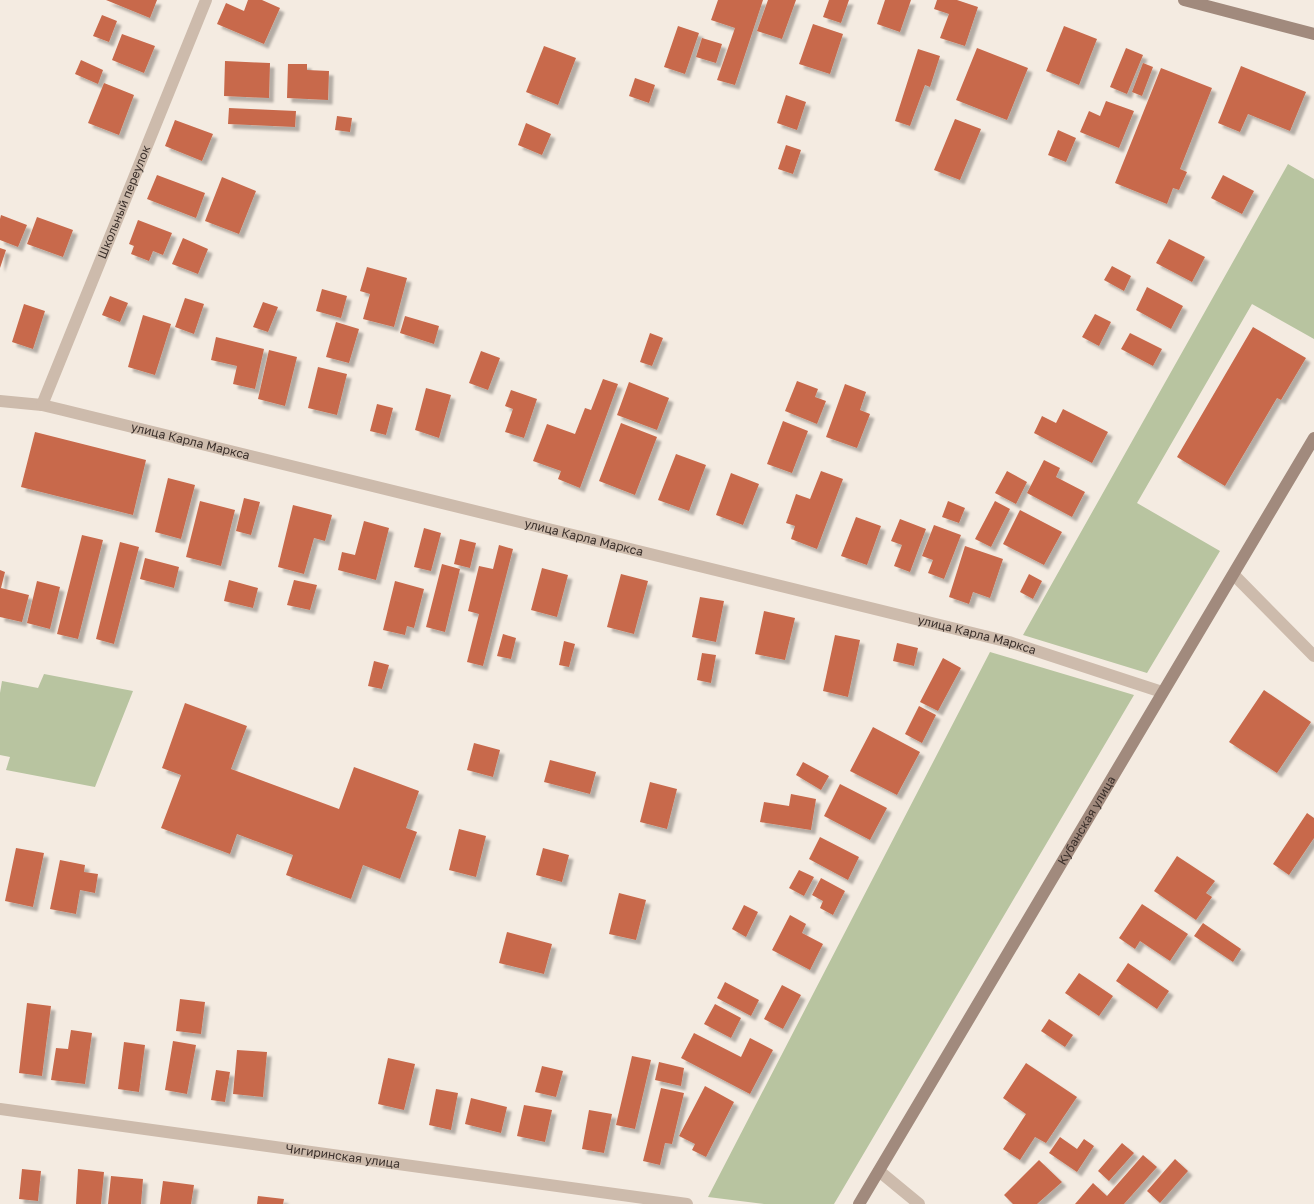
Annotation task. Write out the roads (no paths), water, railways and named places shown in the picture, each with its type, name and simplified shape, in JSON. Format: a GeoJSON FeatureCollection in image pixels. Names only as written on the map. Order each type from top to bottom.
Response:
{"type":"FeatureCollection","features":[{"type":"Feature","properties":{"kind":"street","name":"Школьный переулок"},"geometry":{"type":"LineString","coordinates":[[42,405],[206,0]]}},
{"type":"Feature","properties":{"kind":"street"},"geometry":{"type":"LineString","coordinates":[[1184,0],[1314,34]]}},
{"type":"Feature","properties":{"kind":"street","name":"улица Карла Маркса"},"geometry":{"type":"LineString","coordinates":[[0,401],[42,405],[1009,642],[1162,692]]}},
{"type":"Feature","properties":{"kind":"street","name":"Кубанская улица"},"geometry":{"type":"LineString","coordinates":[[859,1204],[1314,438]]}},
{"type":"Feature","properties":{"kind":"street"},"geometry":{"type":"LineString","coordinates":[[1234,575],[1314,656]]}},
{"type":"Feature","properties":{"kind":"street","name":"Чигиринская улица"},"geometry":{"type":"LineString","coordinates":[[0,1109],[687,1204]]}},
{"type":"Feature","properties":{"kind":"street"},"geometry":{"type":"LineString","coordinates":[[879,1171],[919,1204]]}}]}
